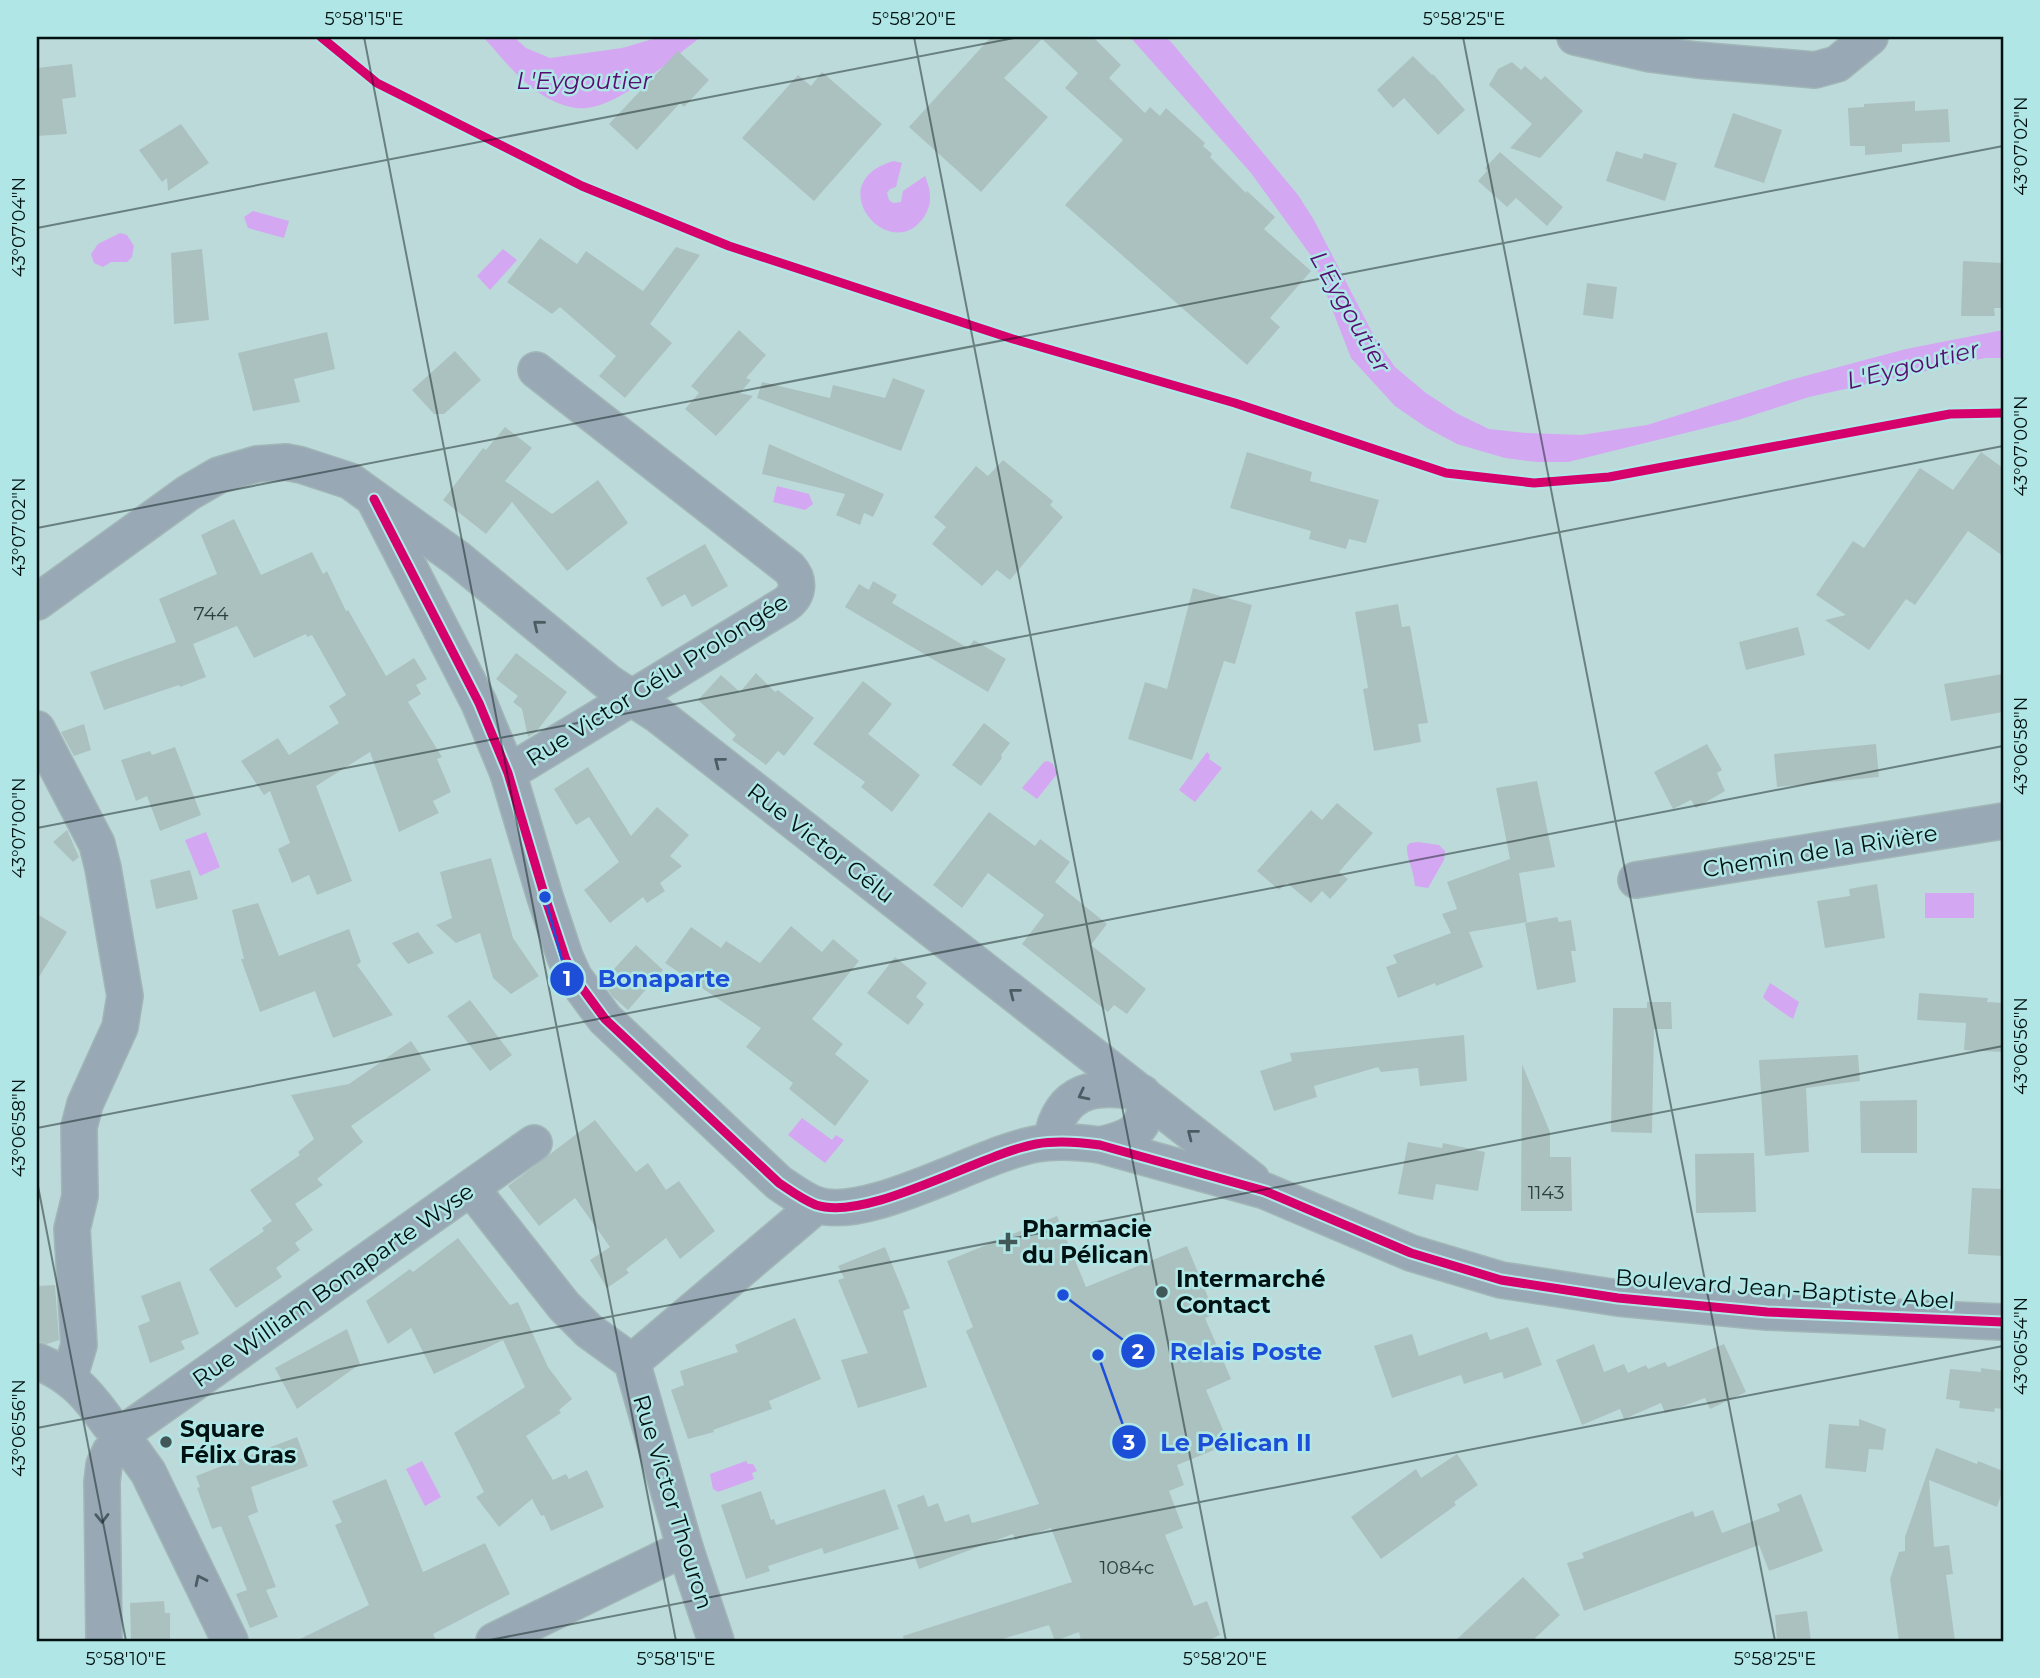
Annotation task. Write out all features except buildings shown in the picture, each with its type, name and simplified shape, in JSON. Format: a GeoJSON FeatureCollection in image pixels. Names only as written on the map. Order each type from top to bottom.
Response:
{"type":"FeatureCollection","features":[{"type":"Feature","properties":{"kind":"street"},"geometry":{"type":"LineString","coordinates":[[1575,37],[1662,55],[1815,71],[1837,64],[1870,37]]}},
{"type":"Feature","properties":{"kind":"street","name":"Rue Victor Gélu Prolongée"},"geometry":{"type":"LineString","coordinates":[[508,773],[786,604],[796,593],[796,579],[789,568],[536,370]]}},
{"type":"Feature","properties":{"kind":"street"},"geometry":{"type":"LineString","coordinates":[[37,602],[188,493],[219,475],[236,469],[271,462],[301,465],[350,481],[374,499],[479,703],[508,773],[565,957],[586,996],[605,1019],[651,1064],[779,1183],[817,1205],[632,1362],[589,1331],[564,1306],[471,1188]]}},
{"type":"Feature","properties":{"kind":"street","name":"Rue Victor Gélu"},"geometry":{"type":"LineString","coordinates":[[374,499],[457,559],[599,675],[658,715],[1265,1191]]}},
{"type":"Feature","properties":{"kind":"street"},"geometry":{"type":"LineString","coordinates":[[421,588],[426,573],[433,565],[457,559]]}},
{"type":"Feature","properties":{"kind":"street"},"geometry":{"type":"LineString","coordinates":[[37,729],[97,844],[125,996],[120,1027],[85,1104],[79,1127],[80,1196],[72,1229],[79,1345],[69,1378]]}},
{"type":"Feature","properties":{"kind":"street","name":"Chemin de la Rivière"},"geometry":{"type":"LineString","coordinates":[[1636,880],[2003,821]]}},
{"type":"Feature","properties":{"kind":"street"},"geometry":{"type":"LineString","coordinates":[[1051,1142],[1059,1114],[1064,1107],[1085,1093],[1109,1088],[1142,1093],[1146,1114],[1135,1132],[1121,1140],[1100,1145]]}},
{"type":"Feature","properties":{"kind":"street","name":"Boulevard Jean-Baptiste Abel"},"geometry":{"type":"LineString","coordinates":[[817,1205],[870,1203],[1020,1148],[1051,1142],[1100,1145],[1265,1191],[1411,1253],[1501,1280],[1605,1296],[1767,1312],[2003,1322]]}},
{"type":"Feature","properties":{"kind":"street","name":"Rue William Bonaparte Wyse"},"geometry":{"type":"LineString","coordinates":[[121,1438],[534,1143]]}},
{"type":"Feature","properties":{"kind":"street"},"geometry":{"type":"LineString","coordinates":[[37,1362],[60,1371],[83,1390],[148,1472],[230,1641]]}},
{"type":"Feature","properties":{"kind":"street","name":"Rue Victor Thouron"},"geometry":{"type":"LineString","coordinates":[[632,1362],[685,1548],[716,1641]]}},
{"type":"Feature","properties":{"kind":"street"},"geometry":{"type":"LineString","coordinates":[[104,1641],[102,1482],[104,1465],[121,1438]]}},
{"type":"Feature","properties":{"kind":"street"},"geometry":{"type":"LineString","coordinates":[[494,1641],[685,1548]]}},
{"type":"Feature","properties":{"kind":"water","name":"L'Eygoutier"},"geometry":{"type":"Polygon","coordinates":[[[483,37],[514,37],[526,48],[550,58],[622,48],[660,37],[701,37],[662,68],[616,98],[601,105],[574,108],[536,91],[515,73],[483,37]]]}},
{"type":"Feature","properties":{"kind":"water","name":"L'Eygoutier"},"geometry":{"type":"Polygon","coordinates":[[[1130,37],[1166,37],[1298,195],[1314,220],[1375,338],[1395,367],[1426,393],[1458,414],[1489,429],[1581,435],[1647,425],[1790,380],[1906,349],[1998,331],[2003,331],[2003,358],[1985,358],[1809,397],[1738,420],[1568,462],[1505,458],[1457,444],[1395,406],[1351,358],[1312,257],[1251,173],[1130,37]]]}},
{"type":"Feature","properties":{"kind":"water"},"geometry":{"type":"Polygon","coordinates":[[[894,161],[902,163],[896,187],[887,193],[889,200],[893,203],[901,202],[903,191],[925,176],[930,197],[924,217],[910,230],[894,232],[880,227],[868,216],[861,201],[862,186],[872,171],[894,161]]]}},
{"type":"Feature","properties":{"kind":"water"},"geometry":{"type":"Polygon","coordinates":[[[253,211],[289,221],[284,238],[248,228],[244,217],[253,211]]]}},
{"type":"Feature","properties":{"kind":"water"},"geometry":{"type":"Polygon","coordinates":[[[120,233],[127,235],[134,246],[132,257],[127,262],[111,262],[103,267],[94,263],[91,254],[98,244],[120,233]]]}},
{"type":"Feature","properties":{"kind":"water"},"geometry":{"type":"Polygon","coordinates":[[[503,249],[517,260],[490,290],[477,276],[503,249]]]}},
{"type":"Feature","properties":{"kind":"water"},"geometry":{"type":"Polygon","coordinates":[[[777,486],[809,494],[813,504],[805,510],[773,502],[777,486]]]}},
{"type":"Feature","properties":{"kind":"water"},"geometry":{"type":"Polygon","coordinates":[[[1207,752],[1209,759],[1222,768],[1195,802],[1179,790],[1207,752]]]}},
{"type":"Feature","properties":{"kind":"water"},"geometry":{"type":"Polygon","coordinates":[[[1044,762],[1053,764],[1057,774],[1037,799],[1022,788],[1044,762]]]}},
{"type":"Feature","properties":{"kind":"water"},"geometry":{"type":"Polygon","coordinates":[[[206,832],[220,867],[200,876],[185,840],[206,832]]]}},
{"type":"Feature","properties":{"kind":"water"},"geometry":{"type":"Polygon","coordinates":[[[1418,842],[1439,845],[1445,851],[1444,860],[1428,888],[1415,886],[1408,855],[1407,846],[1418,842]]]}},
{"type":"Feature","properties":{"kind":"water"},"geometry":{"type":"Polygon","coordinates":[[[1925,893],[1974,893],[1974,918],[1925,918],[1925,893]]]}},
{"type":"Feature","properties":{"kind":"water"},"geometry":{"type":"Polygon","coordinates":[[[1770,983],[1799,1002],[1793,1019],[1763,997],[1770,983]]]}},
{"type":"Feature","properties":{"kind":"water"},"geometry":{"type":"Polygon","coordinates":[[[802,1118],[832,1140],[836,1135],[844,1140],[825,1163],[788,1135],[802,1118]]]}},
{"type":"Feature","properties":{"kind":"water"},"geometry":{"type":"Polygon","coordinates":[[[422,1461],[441,1497],[425,1506],[406,1469],[422,1461]]]}},
{"type":"Feature","properties":{"kind":"water"},"geometry":{"type":"Polygon","coordinates":[[[746,1461],[753,1464],[757,1471],[752,1473],[754,1479],[718,1492],[713,1489],[710,1474],[746,1461]]]}},
{"type":"Feature","properties":{"kind":"cycle path"},"geometry":{"type":"LineString","coordinates":[[321,37],[377,83],[582,186],[729,246],[1013,339],[1235,403],[1446,473],[1534,483],[1609,477],[1950,414],[2003,413]]}},
{"type":"Feature","properties":{"kind":"cycle path"},"geometry":{"type":"LineString","coordinates":[[374,499],[479,703],[508,773],[545,897],[574,977],[605,1019],[779,1183],[806,1201],[838,1208],[865,1204],[925,1185],[1013,1150],[1044,1143],[1084,1143],[1100,1145],[1265,1191],[1411,1253],[1501,1280],[1618,1298],[1767,1312],[2003,1322]]}},
{"type":"Feature","properties":{"kind":"place","name":"Bonaparte"},"geometry":{"type":"Point","coordinates":[545,897]}},
{"type":"Feature","properties":{"kind":"place","name":"Pharmacie du Pélican"},"geometry":{"type":"Point","coordinates":[1008,1242]}},
{"type":"Feature","properties":{"kind":"place","name":"Intermarché Contact"},"geometry":{"type":"Point","coordinates":[1162,1292]}},
{"type":"Feature","properties":{"kind":"place","name":"Relais Poste"},"geometry":{"type":"Point","coordinates":[1063,1295]}},
{"type":"Feature","properties":{"kind":"place","name":"Le Pélican II"},"geometry":{"type":"Point","coordinates":[1098,1355]}},
{"type":"Feature","properties":{"kind":"place","name":"Square Félix Gras"},"geometry":{"type":"Point","coordinates":[166,1442]}}]}
